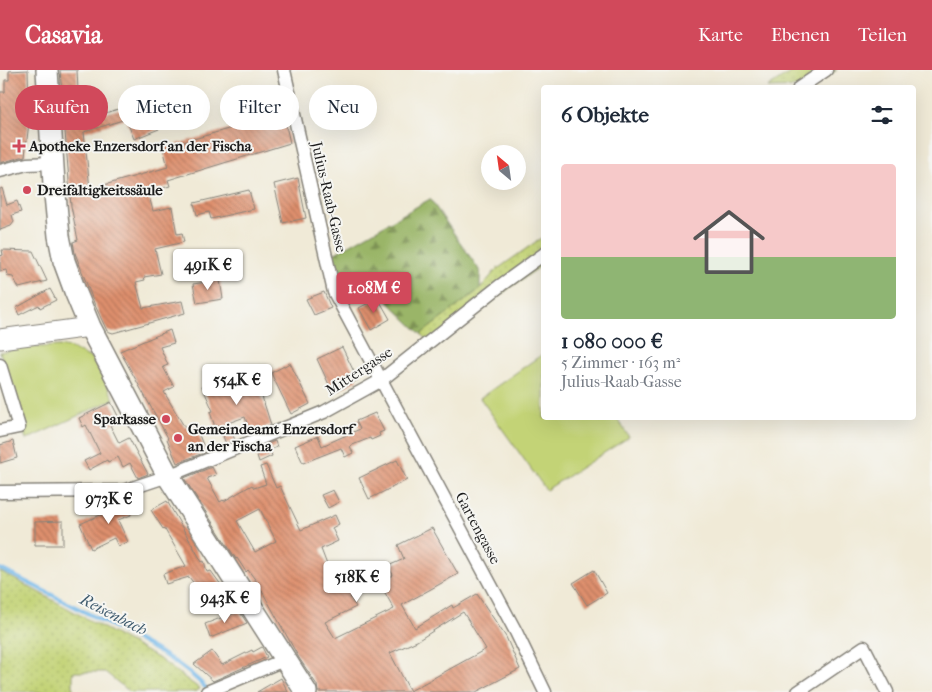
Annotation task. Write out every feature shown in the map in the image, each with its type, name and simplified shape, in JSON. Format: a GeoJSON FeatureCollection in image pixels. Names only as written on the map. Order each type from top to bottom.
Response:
{"type":"FeatureCollection","features":[{"type":"Feature","properties":{"kind":"main road"},"geometry":{"type":"LineString","coordinates":[[47,70],[59,236],[64,261],[90,327],[168,476],[306,692]]}},
{"type":"Feature","properties":{"kind":"street","name":"Julius-Raab-Gasse"},"geometry":{"type":"LineString","coordinates":[[284,70],[334,292],[380,381]]}},
{"type":"Feature","properties":{"kind":"street"},"geometry":{"type":"LineString","coordinates":[[804,85],[826,70]]}},
{"type":"Feature","properties":{"kind":"street"},"geometry":{"type":"LineString","coordinates":[[0,171],[27,164],[53,163]]}},
{"type":"Feature","properties":{"kind":"street","name":"Mittergasse"},"geometry":{"type":"LineString","coordinates":[[0,492],[123,491],[168,476],[324,412],[380,381],[501,285],[541,256]]}},
{"type":"Feature","properties":{"kind":"street"},"geometry":{"type":"LineString","coordinates":[[0,339],[90,327]]}},
{"type":"Feature","properties":{"kind":"street"},"geometry":{"type":"LineString","coordinates":[[0,365],[19,427],[0,431]]}},
{"type":"Feature","properties":{"kind":"street","name":"Gartengasse"},"geometry":{"type":"LineString","coordinates":[[380,381],[516,632],[545,692]]}},
{"type":"Feature","properties":{"kind":"street"},"geometry":{"type":"LineString","coordinates":[[798,692],[864,647],[887,692]]}},
{"type":"Feature","properties":{"kind":"street"},"geometry":{"type":"LineString","coordinates":[[211,690],[286,659]]}},
{"type":"Feature","properties":{"kind":"green space"},"geometry":{"type":"Polygon","coordinates":[[[794,70],[837,70],[813,85],[772,85],[794,70]]]}},
{"type":"Feature","properties":{"kind":"green space"},"geometry":{"type":"Polygon","coordinates":[[[430,199],[480,271],[480,289],[421,334],[378,292],[352,301],[336,274],[332,255],[430,199]]]}},
{"type":"Feature","properties":{"kind":"green space"},"geometry":{"type":"Polygon","coordinates":[[[541,238],[541,266],[507,290],[434,348],[421,334],[480,289],[496,270],[541,238]]]}},
{"type":"Feature","properties":{"kind":"green space"},"geometry":{"type":"Polygon","coordinates":[[[60,346],[71,348],[95,360],[114,399],[26,440],[0,352],[20,348],[60,346]]]}},
{"type":"Feature","properties":{"kind":"green space"},"geometry":{"type":"Polygon","coordinates":[[[541,355],[541,420],[618,420],[629,437],[546,490],[480,398],[541,355]]]}},
{"type":"Feature","properties":{"kind":"green space"},"geometry":{"type":"Polygon","coordinates":[[[0,571],[158,658],[200,689],[194,692],[130,692],[105,672],[73,672],[73,692],[0,692],[0,571]]]}},
{"type":"Feature","properties":{"kind":"building"},"geometry":{"type":"Polygon","coordinates":[[[28,70],[28,85],[15,85],[15,130],[28,130],[25,156],[0,163],[0,92],[5,92],[5,80],[9,80],[9,71],[28,70]]]}},
{"type":"Feature","properties":{"kind":"building"},"geometry":{"type":"Polygon","coordinates":[[[60,70],[77,70],[78,85],[61,85],[60,70]]]}},
{"type":"Feature","properties":{"kind":"building"},"geometry":{"type":"Polygon","coordinates":[[[118,109],[118,121],[108,125],[108,112],[118,109]]]}},
{"type":"Feature","properties":{"kind":"building"},"geometry":{"type":"Polygon","coordinates":[[[65,130],[90,130],[84,132],[90,189],[168,167],[163,148],[225,130],[287,130],[290,143],[168,180],[170,186],[148,192],[153,211],[172,207],[177,234],[182,233],[184,242],[155,249],[161,274],[144,277],[145,280],[136,282],[143,308],[182,301],[185,313],[113,333],[107,331],[75,253],[73,242],[78,240],[71,206],[65,130]]]}},
{"type":"Feature","properties":{"kind":"building"},"geometry":{"type":"Polygon","coordinates":[[[130,130],[156,130],[134,139],[130,130]]]}},
{"type":"Feature","properties":{"kind":"building"},"geometry":{"type":"Polygon","coordinates":[[[298,178],[306,218],[283,223],[274,184],[298,178]]]}},
{"type":"Feature","properties":{"kind":"building"},"geometry":{"type":"Polygon","coordinates":[[[2,188],[7,205],[17,201],[21,212],[12,215],[14,222],[11,226],[0,230],[0,189],[2,188]]]}},
{"type":"Feature","properties":{"kind":"building"},"geometry":{"type":"Polygon","coordinates":[[[249,190],[254,209],[211,219],[209,212],[197,215],[194,203],[249,190]]]}},
{"type":"Feature","properties":{"kind":"building"},"geometry":{"type":"Polygon","coordinates":[[[2,250],[33,251],[47,281],[19,288],[13,277],[8,276],[7,270],[0,271],[2,250]]]}},
{"type":"Feature","properties":{"kind":"building"},"geometry":{"type":"Polygon","coordinates":[[[220,280],[223,299],[197,303],[193,284],[220,280]]]}},
{"type":"Feature","properties":{"kind":"building"},"geometry":{"type":"Polygon","coordinates":[[[50,289],[56,300],[40,308],[39,305],[19,315],[16,308],[50,289]]]}},
{"type":"Feature","properties":{"kind":"building"},"geometry":{"type":"Polygon","coordinates":[[[324,292],[331,308],[314,315],[306,299],[324,292]]]}},
{"type":"Feature","properties":{"kind":"building"},"geometry":{"type":"Polygon","coordinates":[[[378,298],[390,319],[371,330],[359,308],[378,298]]]}},
{"type":"Feature","properties":{"kind":"building"},"geometry":{"type":"Polygon","coordinates":[[[170,330],[174,343],[160,347],[168,365],[163,367],[174,387],[164,392],[185,428],[194,423],[206,452],[177,463],[168,438],[120,351],[170,330]]]}},
{"type":"Feature","properties":{"kind":"building"},"geometry":{"type":"Polygon","coordinates":[[[342,347],[358,380],[333,393],[317,359],[342,347]]]}},
{"type":"Feature","properties":{"kind":"building"},"geometry":{"type":"Polygon","coordinates":[[[290,363],[310,404],[291,414],[271,373],[290,363]]]}},
{"type":"Feature","properties":{"kind":"building"},"geometry":{"type":"Polygon","coordinates":[[[251,377],[253,385],[258,384],[271,425],[250,433],[245,417],[228,423],[235,440],[226,444],[219,426],[215,427],[210,412],[213,411],[202,386],[215,381],[218,387],[251,377]]]}},
{"type":"Feature","properties":{"kind":"building"},"geometry":{"type":"Polygon","coordinates":[[[111,402],[120,420],[110,425],[119,443],[129,438],[148,474],[138,478],[130,463],[123,467],[118,457],[108,462],[107,460],[89,470],[84,461],[100,453],[86,425],[83,427],[79,418],[111,402]]]}},
{"type":"Feature","properties":{"kind":"building"},"geometry":{"type":"Polygon","coordinates":[[[375,413],[384,431],[379,433],[380,436],[350,446],[353,453],[345,457],[341,448],[303,463],[295,446],[318,436],[322,446],[360,429],[356,421],[375,413]]]}},
{"type":"Feature","properties":{"kind":"building"},"geometry":{"type":"Polygon","coordinates":[[[13,441],[17,458],[0,463],[0,445],[13,441]]]}},
{"type":"Feature","properties":{"kind":"building"},"geometry":{"type":"Polygon","coordinates":[[[275,441],[277,447],[270,450],[272,456],[259,462],[255,449],[275,441]]]}},
{"type":"Feature","properties":{"kind":"building"},"geometry":{"type":"Polygon","coordinates":[[[397,460],[407,480],[369,499],[359,478],[397,460]]]}},
{"type":"Feature","properties":{"kind":"building"},"geometry":{"type":"Polygon","coordinates":[[[266,465],[276,488],[280,486],[301,530],[335,515],[339,524],[332,528],[338,541],[321,549],[337,591],[354,583],[359,593],[350,597],[356,607],[325,622],[335,638],[394,609],[379,582],[393,575],[388,566],[404,559],[398,545],[432,528],[458,574],[402,605],[415,628],[452,605],[453,608],[477,594],[506,637],[520,669],[476,692],[318,692],[317,685],[299,658],[257,582],[236,559],[184,478],[212,467],[216,475],[207,478],[220,502],[252,485],[254,488],[266,484],[260,467],[266,465]],[[260,509],[237,521],[255,552],[276,541],[260,509]],[[463,612],[417,641],[390,653],[410,691],[486,649],[463,612]]]}},
{"type":"Feature","properties":{"kind":"building"},"geometry":{"type":"Polygon","coordinates":[[[333,490],[339,502],[328,508],[321,495],[333,490]]]}},
{"type":"Feature","properties":{"kind":"building"},"geometry":{"type":"Polygon","coordinates":[[[137,497],[140,506],[129,510],[131,515],[118,520],[128,542],[118,546],[114,538],[91,549],[80,524],[137,497]]]}},
{"type":"Feature","properties":{"kind":"building"},"geometry":{"type":"Polygon","coordinates":[[[167,501],[202,562],[204,561],[207,572],[211,571],[232,600],[201,607],[199,599],[204,597],[189,577],[166,584],[163,574],[186,566],[151,510],[167,501]]]}},
{"type":"Feature","properties":{"kind":"building"},"geometry":{"type":"Polygon","coordinates":[[[63,521],[63,545],[35,545],[35,522],[63,521]]]}},
{"type":"Feature","properties":{"kind":"building"},"geometry":{"type":"Polygon","coordinates":[[[594,570],[607,593],[587,605],[573,583],[594,570]]]}},
{"type":"Feature","properties":{"kind":"building"},"geometry":{"type":"Polygon","coordinates":[[[239,611],[247,623],[210,638],[205,624],[239,611]]]}},
{"type":"Feature","properties":{"kind":"building"},"geometry":{"type":"Polygon","coordinates":[[[262,647],[267,657],[213,681],[194,664],[212,651],[222,665],[262,647]]]}},
{"type":"Feature","properties":{"kind":"building"},"geometry":{"type":"Polygon","coordinates":[[[281,678],[288,692],[257,692],[281,678]]]}},
{"type":"Feature","properties":{"kind":"waterway","name":"Reisenbach"},"geometry":{"type":"LineString","coordinates":[[0,569],[150,646],[186,670],[207,689]]}},
{"type":"Feature","properties":{"kind":"place","name":"Apotheke Enzersdorf an der Fischa"},"geometry":{"type":"Point","coordinates":[19,146]}},
{"type":"Feature","properties":{"kind":"place","name":"Dreifaltigkeitssäule"},"geometry":{"type":"Point","coordinates":[27,190]}},
{"type":"Feature","properties":{"kind":"place","name":"Sparkasse"},"geometry":{"type":"Point","coordinates":[166,419]}},
{"type":"Feature","properties":{"kind":"place","name":"Gemeindeamt Enzersdorf an der Fischa"},"geometry":{"type":"Point","coordinates":[178,438]}}]}
